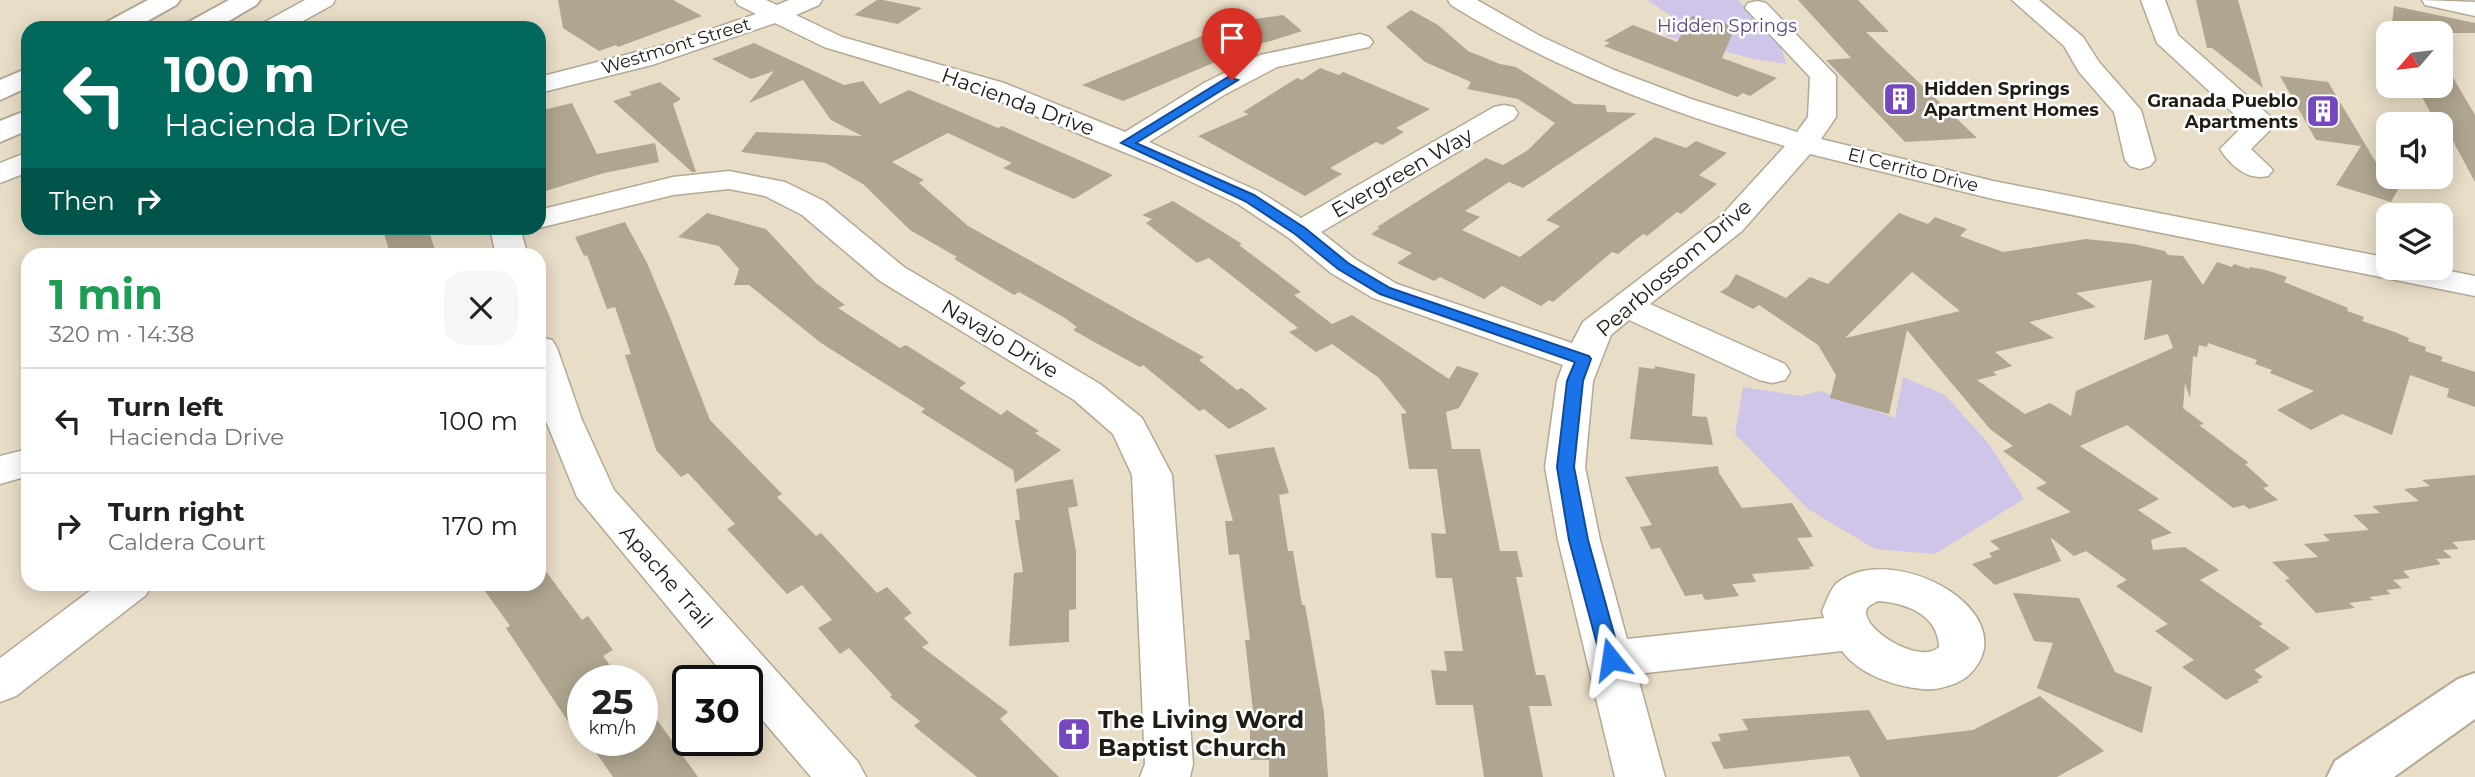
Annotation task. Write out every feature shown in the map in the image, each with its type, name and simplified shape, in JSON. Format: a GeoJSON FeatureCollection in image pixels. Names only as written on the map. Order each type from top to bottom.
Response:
{"type":"FeatureCollection","features":[{"type":"Feature","properties":{"kind":"main road"},"geometry":{"type":"LineString","coordinates":[[129,21],[167,0]]}},
{"type":"Feature","properties":{"kind":"main road"},"geometry":{"type":"LineString","coordinates":[[210,21],[247,0]]}},
{"type":"Feature","properties":{"kind":"main road"},"geometry":{"type":"LineString","coordinates":[[0,91],[21,80]]}},
{"type":"Feature","properties":{"kind":"main road"},"geometry":{"type":"LineString","coordinates":[[2353,777],[2475,693]]}},
{"type":"Feature","properties":{"kind":"street"},"geometry":{"type":"LineString","coordinates":[[285,21],[323,0]]}},
{"type":"Feature","properties":{"kind":"street","name":"Hacienda Drive"},"geometry":{"type":"LineString","coordinates":[[747,0],[833,42],[994,89],[1127,143],[1250,198],[1300,231],[1343,266],[1385,291],[1583,359]]}},
{"type":"Feature","properties":{"kind":"street","name":"Westmont Street"},"geometry":{"type":"LineString","coordinates":[[546,83],[648,57],[776,15],[810,0]]}},
{"type":"Feature","properties":{"kind":"street","name":"El Cerrito Drive"},"geometry":{"type":"LineString","coordinates":[[1460,0],[1573,64],[1695,110],[1804,143],[1925,175],[2376,265]]}},
{"type":"Feature","properties":{"kind":"street"},"geometry":{"type":"LineString","coordinates":[[2024,0],[2074,42],[2088,66],[2127,110],[2140,160]]}},
{"type":"Feature","properties":{"kind":"street"},"geometry":{"type":"LineString","coordinates":[[2153,0],[2166,38],[2262,124],[2234,149],[2258,170]]}},
{"type":"Feature","properties":{"kind":"street"},"geometry":{"type":"LineString","coordinates":[[2434,0],[2475,9],[2475,3]]}},
{"type":"Feature","properties":{"kind":"street","name":"Pearblossom Drive"},"geometry":{"type":"LineString","coordinates":[[1640,777],[1578,540],[1565,467],[1575,381],[1595,330],[1731,223],[1804,143],[1822,117],[1823,76],[1757,8]]}},
{"type":"Feature","properties":{"kind":"street"},"geometry":{"type":"LineString","coordinates":[[1127,143],[1214,89],[1269,61],[1360,42]]}},
{"type":"Feature","properties":{"kind":"street","name":"Evergreen Way"},"geometry":{"type":"LineString","coordinates":[[1300,231],[1504,113]]}},
{"type":"Feature","properties":{"kind":"street","name":"Navajo Drive"},"geometry":{"type":"LineString","coordinates":[[546,217],[673,186],[729,180],[774,188],[813,208],[892,274],[1087,392],[1129,427],[1152,475],[1169,764],[1165,777]]}},
{"type":"Feature","properties":{"kind":"street","name":"El Cerrito Drive"},"geometry":{"type":"LineString","coordinates":[[2446,280],[2475,286]]}},
{"type":"Feature","properties":{"kind":"street"},"geometry":{"type":"LineString","coordinates":[[1626,306],[1772,372]]}},
{"type":"Feature","properties":{"kind":"street","name":"Apache Trail"},"geometry":{"type":"LineString","coordinates":[[546,369],[563,419],[597,497],[841,777]]}},
{"type":"Feature","properties":{"kind":"street"},"geometry":{"type":"LineString","coordinates":[[0,470],[21,464]]}},
{"type":"Feature","properties":{"kind":"street"},"geometry":{"type":"LineString","coordinates":[[0,683],[122,591]]}},
{"type":"Feature","properties":{"kind":"street"},"geometry":{"type":"LineString","coordinates":[[1611,659],[1850,633]]}},
{"type":"Feature","properties":{"kind":"green space","name":"Hidden Springs"},"geometry":{"type":"Polygon","coordinates":[[[1647,0],[1738,0],[1782,49],[1786,64],[1754,59],[1666,36],[1676,19],[1647,0]]]}},
{"type":"Feature","properties":{"kind":"green space"},"geometry":{"type":"Polygon","coordinates":[[[1903,377],[1945,395],[1989,444],[2024,499],[1935,554],[1875,549],[1808,509],[1735,434],[1743,387],[1800,396],[1820,391],[1895,418],[1903,377]]]}},
{"type":"Feature","properties":{"kind":"building"},"geometry":{"type":"Polygon","coordinates":[[[558,0],[673,0],[702,16],[618,47],[616,45],[599,51],[563,28],[558,0]]]}},
{"type":"Feature","properties":{"kind":"building"},"geometry":{"type":"Polygon","coordinates":[[[877,0],[922,8],[898,24],[854,15],[877,0]]]}},
{"type":"Feature","properties":{"kind":"building","name":"Hidden Springs Apartment Homes"},"geometry":{"type":"Polygon","coordinates":[[[1798,0],[1858,0],[1889,32],[1866,32],[1977,138],[1905,142],[1826,60],[1851,58],[1798,0]]]}},
{"type":"Feature","properties":{"kind":"building","name":"Granada Pueblo Apartments"},"geometry":{"type":"Polygon","coordinates":[[[2196,0],[2238,0],[2263,88],[2212,48],[2207,48],[2196,0]]]}},
{"type":"Feature","properties":{"kind":"building"},"geometry":{"type":"Polygon","coordinates":[[[2394,6],[2475,23],[2475,33],[2454,33],[2454,21],[2392,21],[2394,6]]]}},
{"type":"Feature","properties":{"kind":"building"},"geometry":{"type":"Polygon","coordinates":[[[1411,10],[1438,25],[1468,51],[1500,64],[1516,67],[1574,104],[1605,105],[1607,112],[1637,113],[1523,188],[1509,182],[1465,211],[1480,217],[1462,230],[1520,257],[1560,226],[1546,220],[1655,137],[1686,148],[1696,141],[1727,153],[1699,175],[1717,184],[1681,214],[1677,212],[1647,236],[1643,234],[1618,254],[1612,252],[1553,302],[1549,300],[1541,306],[1502,286],[1484,299],[1440,277],[1434,281],[1397,263],[1412,253],[1371,234],[1380,228],[1377,227],[1486,158],[1503,165],[1528,150],[1555,123],[1518,99],[1467,89],[1471,82],[1425,62],[1386,27],[1411,10]]]}},
{"type":"Feature","properties":{"kind":"building"},"geometry":{"type":"Polygon","coordinates":[[[1283,15],[1302,31],[1222,52],[1232,55],[1123,101],[1082,85],[1214,31],[1249,20],[1283,15]]]}},
{"type":"Feature","properties":{"kind":"building"},"geometry":{"type":"Polygon","coordinates":[[[1692,16],[1732,25],[1730,29],[1734,30],[1722,58],[1777,78],[1750,96],[1743,93],[1737,97],[1604,46],[1610,43],[1604,41],[1633,25],[1677,42],[1692,16]]]}},
{"type":"Feature","properties":{"kind":"building"},"geometry":{"type":"Polygon","coordinates":[[[754,43],[844,85],[863,81],[880,104],[909,90],[998,128],[1002,126],[1113,175],[1074,199],[1003,168],[1012,163],[948,133],[892,162],[924,180],[919,183],[968,226],[1204,357],[1199,360],[1237,390],[1242,388],[1267,409],[1229,429],[1204,409],[1199,411],[1143,365],[1140,367],[1073,330],[1077,327],[1065,318],[1019,292],[1014,295],[910,230],[863,184],[826,163],[741,152],[756,132],[862,136],[831,120],[803,80],[749,103],[774,71],[751,79],[712,59],[754,43]]]}},
{"type":"Feature","properties":{"kind":"building"},"geometry":{"type":"Polygon","coordinates":[[[1320,68],[1339,75],[1343,72],[1430,109],[1396,128],[1404,132],[1382,145],[1376,142],[1330,168],[1342,174],[1305,196],[1198,136],[1249,114],[1243,112],[1297,78],[1302,80],[1320,68]]]}},
{"type":"Feature","properties":{"kind":"building","name":"Granada Pueblo Apartments"},"geometry":{"type":"Polygon","coordinates":[[[2280,76],[2328,82],[2376,162],[2376,189],[2398,189],[2391,202],[2336,185],[2361,146],[2316,140],[2280,76]]]}},
{"type":"Feature","properties":{"kind":"building"},"geometry":{"type":"Polygon","coordinates":[[[2454,79],[2475,115],[2475,182],[2453,141],[2453,112],[2430,112],[2422,98],[2454,98],[2454,79]]]}},
{"type":"Feature","properties":{"kind":"building"},"geometry":{"type":"Polygon","coordinates":[[[660,82],[681,99],[673,104],[696,172],[692,172],[613,101],[632,95],[629,92],[660,82]]]}},
{"type":"Feature","properties":{"kind":"building"},"geometry":{"type":"Polygon","coordinates":[[[572,103],[597,154],[655,143],[659,162],[604,173],[546,191],[546,109],[572,103]]]}},
{"type":"Feature","properties":{"kind":"building"},"geometry":{"type":"Polygon","coordinates":[[[1173,201],[1242,244],[1239,245],[1301,292],[1294,295],[1332,324],[1352,315],[1449,379],[1457,366],[1479,373],[1459,408],[1446,412],[1452,449],[1480,449],[1500,551],[1517,551],[1523,577],[1516,577],[1536,675],[1545,675],[1552,706],[1529,706],[1543,777],[1484,777],[1473,705],[1436,705],[1431,670],[1447,671],[1444,651],[1463,651],[1452,578],[1436,578],[1431,533],[1446,534],[1437,469],[1409,469],[1401,414],[1407,413],[1379,378],[1332,344],[1316,352],[1289,332],[1298,328],[1209,258],[1197,263],[1146,223],[1152,219],[1142,215],[1173,201]]]}},
{"type":"Feature","properties":{"kind":"building"},"geometry":{"type":"Polygon","coordinates":[[[707,213],[766,229],[816,283],[845,305],[838,308],[900,348],[906,345],[966,383],[959,388],[1001,415],[1007,410],[1039,431],[1035,433],[1061,450],[1015,483],[1013,470],[921,412],[925,409],[821,343],[749,285],[734,285],[739,269],[719,246],[678,237],[707,213]]]}},
{"type":"Feature","properties":{"kind":"building"},"geometry":{"type":"Polygon","coordinates":[[[1899,213],[1928,224],[1935,217],[1967,229],[1960,236],[2003,252],[2086,239],[2134,244],[2165,251],[2168,255],[2183,256],[2203,285],[2217,262],[2232,267],[2234,264],[2249,269],[2266,270],[2287,277],[2284,282],[2348,308],[2347,311],[2364,317],[2362,321],[2409,338],[2408,341],[2426,347],[2425,351],[2443,357],[2441,361],[2475,372],[2475,407],[2447,397],[2449,389],[2410,375],[2392,435],[2342,414],[2311,430],[2277,410],[2314,391],[2270,373],[2272,370],[2255,364],[2257,360],[2208,343],[2207,347],[2199,345],[2197,357],[2193,356],[2190,398],[2185,383],[2183,408],[2204,424],[2199,425],[2249,463],[2245,464],[2269,486],[2263,488],[2278,500],[2249,509],[2244,505],[2233,508],[2127,425],[2080,446],[2159,499],[2138,510],[2172,533],[2151,540],[2153,550],[2185,547],[2219,570],[2200,580],[2263,624],[2259,626],[2290,648],[2254,670],[2263,677],[2257,680],[2259,682],[2226,700],[2182,667],[2194,660],[2155,631],[2168,624],[2116,586],[2127,580],[2086,551],[2074,556],[2050,537],[2061,561],[1995,585],[1972,564],[1992,557],[1989,553],[2000,549],[1990,541],[2071,512],[2036,488],[2047,483],[2003,451],[2013,446],[1990,429],[1907,330],[1889,414],[1830,398],[1836,375],[1818,345],[1759,305],[1753,309],[1720,292],[1729,286],[1736,274],[1786,298],[1810,277],[1828,284],[1899,213]],[[1912,272],[1845,338],[1960,311],[1912,272]],[[2152,280],[2076,293],[2096,307],[2029,322],[2054,338],[1995,352],[2012,366],[1993,372],[1997,375],[1977,380],[2025,414],[2050,403],[2071,416],[2076,391],[2173,348],[2168,334],[2144,340],[2152,280]]]}},
{"type":"Feature","properties":{"kind":"building"},"geometry":{"type":"Polygon","coordinates":[[[625,222],[647,263],[710,420],[782,494],[777,497],[816,536],[821,533],[877,593],[887,587],[912,613],[904,618],[929,643],[922,647],[1008,712],[1000,719],[1059,777],[977,777],[914,726],[920,721],[890,697],[892,695],[849,648],[840,654],[818,628],[832,620],[802,585],[787,594],[727,529],[735,524],[688,473],[681,477],[656,450],[625,355],[631,354],[615,307],[607,309],[587,255],[584,256],[575,237],[625,222]]]}},
{"type":"Feature","properties":{"kind":"building"},"geometry":{"type":"Polygon","coordinates":[[[384,235],[430,235],[434,248],[388,248],[384,235]]]}},
{"type":"Feature","properties":{"kind":"building"},"geometry":{"type":"Polygon","coordinates":[[[1655,366],[1695,374],[1692,416],[1707,417],[1713,445],[1630,439],[1639,367],[1655,369],[1655,366]]]}},
{"type":"Feature","properties":{"kind":"building"},"geometry":{"type":"Polygon","coordinates":[[[1274,447],[1289,493],[1279,495],[1288,551],[1293,551],[1302,605],[1305,605],[1324,713],[1328,777],[1269,777],[1269,760],[1250,760],[1250,711],[1253,711],[1245,640],[1250,640],[1239,554],[1229,555],[1225,521],[1233,521],[1215,455],[1274,447]]]}},
{"type":"Feature","properties":{"kind":"building"},"geometry":{"type":"Polygon","coordinates":[[[1718,466],[1719,473],[1742,508],[1792,503],[1813,537],[1797,538],[1814,566],[1809,567],[1810,569],[1752,574],[1756,582],[1732,584],[1739,596],[1705,600],[1702,594],[1685,596],[1660,548],[1651,549],[1640,527],[1652,525],[1625,477],[1718,466]]]}},
{"type":"Feature","properties":{"kind":"building"},"geometry":{"type":"Polygon","coordinates":[[[2475,475],[2475,540],[2452,542],[2459,549],[2443,550],[2452,558],[2436,559],[2441,564],[2403,571],[2410,578],[2393,580],[2402,588],[2386,590],[2391,594],[2349,603],[2355,608],[2316,613],[2285,580],[2290,579],[2272,562],[2318,557],[2304,544],[2330,541],[2323,534],[2369,530],[2353,515],[2380,513],[2372,506],[2419,501],[2404,489],[2430,486],[2422,480],[2475,475]]]}},
{"type":"Feature","properties":{"kind":"building"},"geometry":{"type":"Polygon","coordinates":[[[1073,479],[1078,506],[1068,508],[1076,551],[1076,609],[1069,610],[1069,642],[1009,646],[1014,573],[1023,572],[1015,520],[1020,520],[1016,489],[1073,479]]]}},
{"type":"Feature","properties":{"kind":"building"},"geometry":{"type":"Polygon","coordinates":[[[546,571],[582,620],[588,616],[613,650],[603,656],[610,665],[567,665],[567,720],[506,628],[510,626],[485,591],[546,591],[546,571]]]}},
{"type":"Feature","properties":{"kind":"building"},"geometry":{"type":"Polygon","coordinates":[[[2013,593],[2079,598],[2115,672],[2152,687],[2142,733],[2037,688],[2053,643],[2034,641],[2013,593]]]}},
{"type":"Feature","properties":{"kind":"building"},"geometry":{"type":"Polygon","coordinates":[[[2040,696],[2104,751],[2057,777],[1860,777],[1849,756],[1724,769],[1711,742],[1721,741],[1718,734],[1748,730],[1742,719],[1869,710],[1887,740],[1973,730],[2040,696]]]}},
{"type":"Feature","properties":{"kind":"building"},"geometry":{"type":"Polygon","coordinates":[[[658,721],[672,741],[672,756],[683,756],[698,777],[613,777],[598,756],[658,756],[658,721]]]}},
{"type":"Feature","properties":{"kind":"place","name":"Hidden Springs Apartment Homes"},"geometry":{"type":"Point","coordinates":[1900,99]}},
{"type":"Feature","properties":{"kind":"place","name":"Granada Pueblo Apartments"},"geometry":{"type":"Point","coordinates":[2323,111]}},
{"type":"Feature","properties":{"kind":"place","name":"The Living Word Baptist Church"},"geometry":{"type":"Point","coordinates":[1074,734]}},
{"type":"Feature","properties":{"kind":"route"},"geometry":{"type":"LineString","coordinates":[[1232,80],[1127,143],[1250,198],[1300,231],[1343,266],[1385,291],[1583,359],[1575,381],[1565,467],[1578,540],[1611,659]]}}]}
